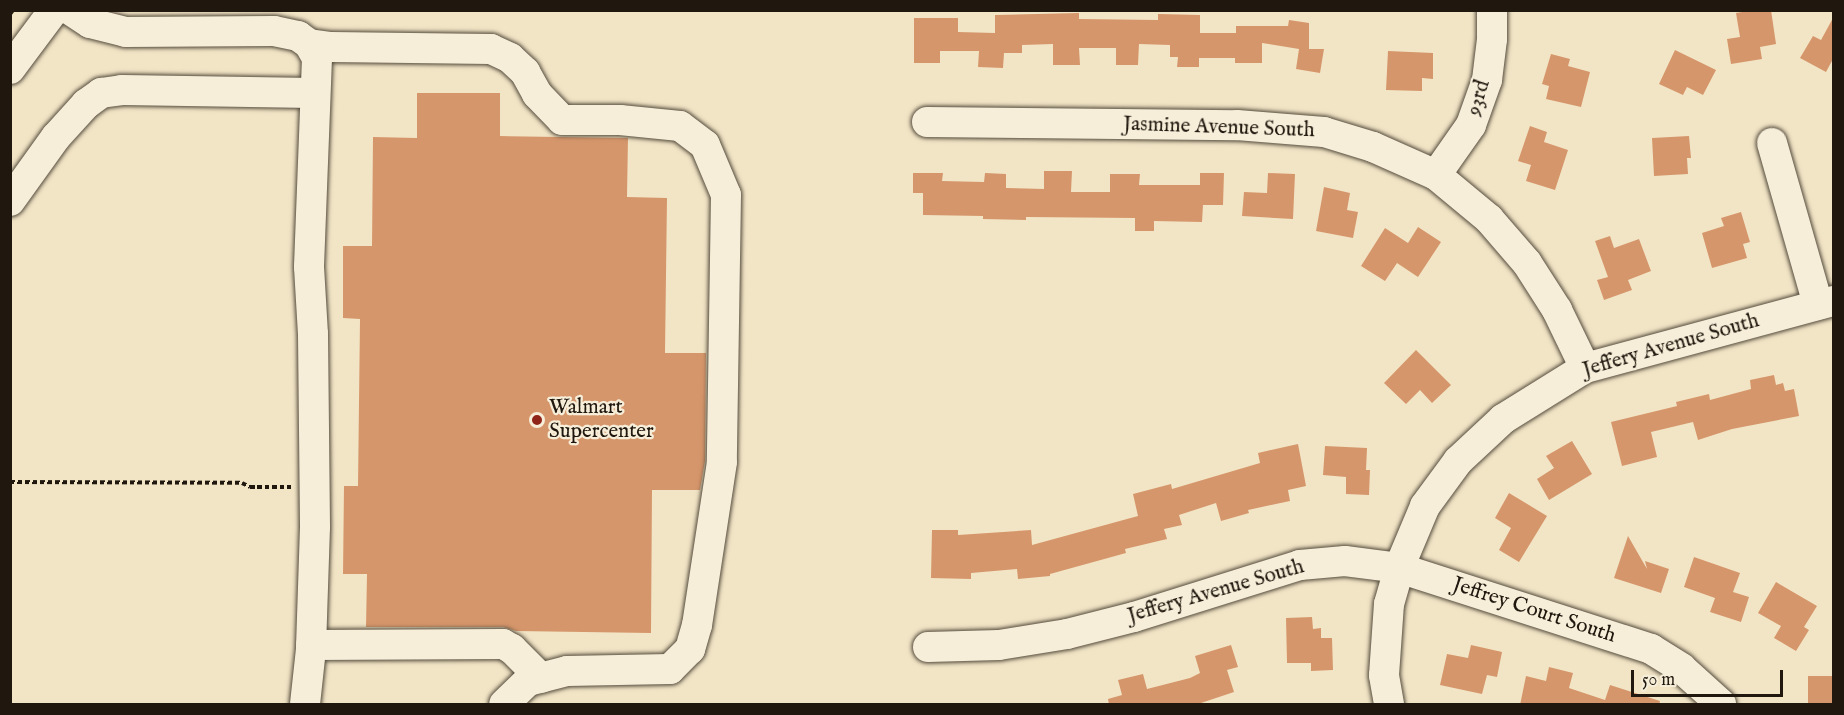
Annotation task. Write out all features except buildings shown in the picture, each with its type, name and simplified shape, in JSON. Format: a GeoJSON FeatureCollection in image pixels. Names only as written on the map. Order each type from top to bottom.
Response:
{"type":"FeatureCollection","features":[{"type":"Feature","properties":{"kind":"street"},"geometry":{"type":"LineString","coordinates":[[10,69],[54,10]]}},
{"type":"Feature","properties":{"kind":"street"},"geometry":{"type":"LineString","coordinates":[[70,10],[90,23],[126,32],[274,31],[298,36],[309,44],[317,58],[309,267],[313,334],[314,487],[311,645],[305,705]]}},
{"type":"Feature","properties":{"kind":"street","name":"93rd"},"geometry":{"type":"LineString","coordinates":[[1436,175],[1471,125],[1486,80],[1492,39],[1492,10]]}},
{"type":"Feature","properties":{"kind":"street"},"geometry":{"type":"LineString","coordinates":[[309,44],[342,47],[492,49],[510,58],[525,72],[537,94],[562,120],[620,120],[680,126],[705,145],[726,195],[722,462],[702,594],[690,649],[670,669],[567,671],[528,681],[504,705]]}},
{"type":"Feature","properties":{"kind":"street"},"geometry":{"type":"LineString","coordinates":[[10,201],[56,137],[86,104],[101,93],[122,90],[314,93]]}},
{"type":"Feature","properties":{"kind":"street","name":"Jasmine Avenue South"},"geometry":{"type":"LineString","coordinates":[[927,123],[1237,125],[1324,132],[1373,147],[1436,175],[1489,219],[1527,263],[1557,310],[1584,368]]}},
{"type":"Feature","properties":{"kind":"street"},"geometry":{"type":"LineString","coordinates":[[1772,143],[1826,303]]}},
{"type":"Feature","properties":{"kind":"street","name":"Jeffery Avenue South"},"geometry":{"type":"LineString","coordinates":[[928,647],[999,645],[1067,634],[1134,617],[1300,565],[1345,561],[1399,568],[1425,506],[1458,461],[1503,419],[1584,368],[1826,303]]}},
{"type":"Feature","properties":{"kind":"street"},"geometry":{"type":"LineString","coordinates":[[1389,705],[1384,675],[1389,604],[1399,568]]}},
{"type":"Feature","properties":{"kind":"street","name":"Jeffrey Court South"},"geometry":{"type":"LineString","coordinates":[[1399,568],[1651,649],[1681,668],[1721,705]]}},
{"type":"Feature","properties":{"kind":"street"},"geometry":{"type":"LineString","coordinates":[[311,645],[503,644],[512,649],[541,678]]}},
{"type":"Feature","properties":{"kind":"path"},"geometry":{"type":"LineString","coordinates":[[10,14],[13,10]]}},
{"type":"Feature","properties":{"kind":"path"},"geometry":{"type":"LineString","coordinates":[[10,482],[242,483],[250,487],[314,487]]}},
{"type":"Feature","properties":{"kind":"place","name":"Walmart Supercenter"},"geometry":{"type":"Point","coordinates":[537,420]}}]}
